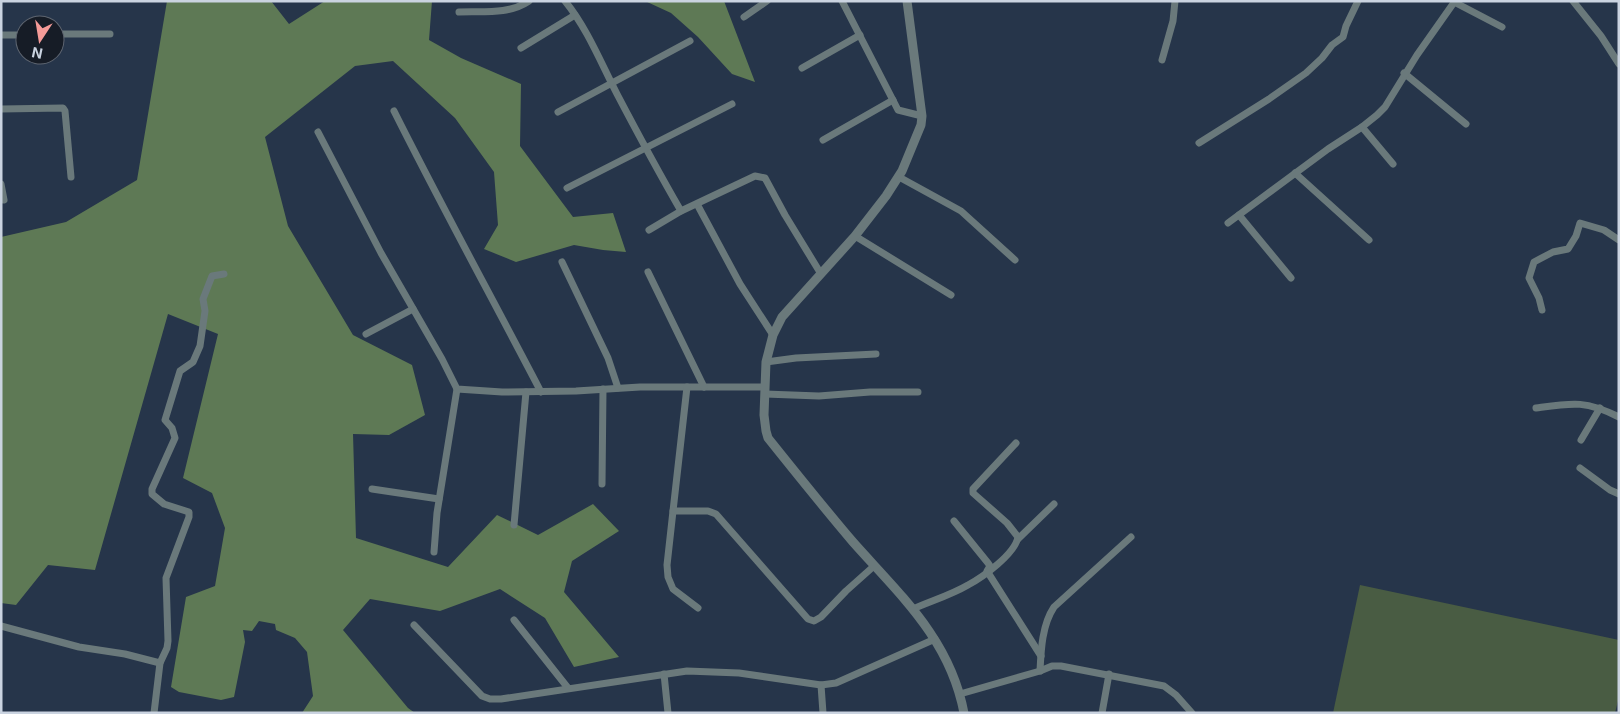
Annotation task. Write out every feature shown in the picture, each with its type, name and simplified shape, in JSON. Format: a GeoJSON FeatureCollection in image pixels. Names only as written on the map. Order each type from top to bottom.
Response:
{"type":"FeatureCollection","features":[{"type":"Feature","properties":{"kind":"street"},"geometry":{"type":"LineString","coordinates":[[459,12],[509,11],[529,1]]}},
{"type":"Feature","properties":{"kind":"street"},"geometry":{"type":"LineString","coordinates":[[565,1],[575,15],[680,211]]}},
{"type":"Feature","properties":{"kind":"street"},"geometry":{"type":"LineString","coordinates":[[744,16],[767,1]]}},
{"type":"Feature","properties":{"kind":"street"},"geometry":{"type":"LineString","coordinates":[[842,1],[898,110],[922,116]]}},
{"type":"Feature","properties":{"kind":"street"},"geometry":{"type":"LineString","coordinates":[[907,1],[922,116],[921,125],[899,177],[855,236],[782,317],[766,362],[764,415],[768,438],[819,502],[914,609],[935,640],[955,679],[964,713]]}},
{"type":"Feature","properties":{"kind":"street"},"geometry":{"type":"LineString","coordinates":[[1162,60],[1173,21],[1176,1]]}},
{"type":"Feature","properties":{"kind":"street"},"geometry":{"type":"LineString","coordinates":[[1199,144],[1306,73],[1322,58],[1332,45],[1343,37],[1358,1]]}},
{"type":"Feature","properties":{"kind":"street"},"geometry":{"type":"LineString","coordinates":[[1572,1],[1601,36],[1619,64]]}},
{"type":"Feature","properties":{"kind":"street"},"geometry":{"type":"LineString","coordinates":[[1228,223],[1328,149],[1362,127],[1384,107],[1404,74],[1455,2],[1502,27]]}},
{"type":"Feature","properties":{"kind":"street"},"geometry":{"type":"LineString","coordinates":[[522,48],[575,15]]}},
{"type":"Feature","properties":{"kind":"street"},"geometry":{"type":"LineString","coordinates":[[65,34],[110,34]]}},
{"type":"Feature","properties":{"kind":"street"},"geometry":{"type":"LineString","coordinates":[[1,35],[15,35]]}},
{"type":"Feature","properties":{"kind":"street"},"geometry":{"type":"LineString","coordinates":[[802,68],[860,35]]}},
{"type":"Feature","properties":{"kind":"street"},"geometry":{"type":"LineString","coordinates":[[558,112],[690,42]]}},
{"type":"Feature","properties":{"kind":"street"},"geometry":{"type":"LineString","coordinates":[[1404,74],[1466,124]]}},
{"type":"Feature","properties":{"kind":"street"},"geometry":{"type":"LineString","coordinates":[[823,140],[893,100]]}},
{"type":"Feature","properties":{"kind":"street"},"geometry":{"type":"LineString","coordinates":[[567,188],[732,104]]}},
{"type":"Feature","properties":{"kind":"street"},"geometry":{"type":"LineString","coordinates":[[1,109],[63,108],[65,111],[71,177]]}},
{"type":"Feature","properties":{"kind":"street"},"geometry":{"type":"LineString","coordinates":[[394,111],[436,196],[490,292],[541,392]]}},
{"type":"Feature","properties":{"kind":"street"},"geometry":{"type":"LineString","coordinates":[[1362,127],[1393,164]]}},
{"type":"Feature","properties":{"kind":"street"},"geometry":{"type":"LineString","coordinates":[[318,132],[381,253],[442,359],[456,388],[439,499],[434,552]]}},
{"type":"Feature","properties":{"kind":"street"},"geometry":{"type":"LineString","coordinates":[[1295,173],[1369,240]]}},
{"type":"Feature","properties":{"kind":"street"},"geometry":{"type":"LineString","coordinates":[[649,230],[680,211],[755,176],[766,178],[785,215],[821,274]]}},
{"type":"Feature","properties":{"kind":"street"},"geometry":{"type":"LineString","coordinates":[[899,177],[961,212],[1015,260]]}},
{"type":"Feature","properties":{"kind":"street"},"geometry":{"type":"LineString","coordinates":[[1,184],[4,200]]}},
{"type":"Feature","properties":{"kind":"street"},"geometry":{"type":"LineString","coordinates":[[697,204],[740,284],[774,336]]}},
{"type":"Feature","properties":{"kind":"street"},"geometry":{"type":"LineString","coordinates":[[1239,215],[1290,278]]}},
{"type":"Feature","properties":{"kind":"street"},"geometry":{"type":"LineString","coordinates":[[1542,310],[1529,278],[1534,262],[1553,252],[1568,249],[1576,236],[1580,223],[1604,230],[1619,240]]}},
{"type":"Feature","properties":{"kind":"street"},"geometry":{"type":"LineString","coordinates":[[855,236],[951,295]]}},
{"type":"Feature","properties":{"kind":"street"},"geometry":{"type":"LineString","coordinates":[[562,262],[608,358],[618,388]]}},
{"type":"Feature","properties":{"kind":"street"},"geometry":{"type":"LineString","coordinates":[[648,272],[704,387]]}},
{"type":"Feature","properties":{"kind":"street"},"geometry":{"type":"LineString","coordinates":[[154,713],[160,663],[168,641],[166,578],[189,517],[189,512],[164,504],[152,494],[152,490],[175,438],[172,428],[165,420],[180,371],[193,362],[200,346],[204,311],[203,299],[212,276],[224,274]]}},
{"type":"Feature","properties":{"kind":"street"},"geometry":{"type":"LineString","coordinates":[[366,334],[413,309]]}},
{"type":"Feature","properties":{"kind":"street"},"geometry":{"type":"LineString","coordinates":[[766,362],[796,358],[876,354]]}},
{"type":"Feature","properties":{"kind":"street"},"geometry":{"type":"LineString","coordinates":[[687,387],[667,565],[668,577],[673,589],[698,608]]}},
{"type":"Feature","properties":{"kind":"street"},"geometry":{"type":"LineString","coordinates":[[456,388],[502,392],[541,392],[618,388],[704,387],[765,390],[819,396],[870,392],[918,392]]}},
{"type":"Feature","properties":{"kind":"street"},"geometry":{"type":"LineString","coordinates":[[602,484],[603,389]]}},
{"type":"Feature","properties":{"kind":"street"},"geometry":{"type":"LineString","coordinates":[[514,525],[526,392]]}},
{"type":"Feature","properties":{"kind":"street"},"geometry":{"type":"LineString","coordinates":[[1536,408],[1571,403],[1600,408],[1619,417]]}},
{"type":"Feature","properties":{"kind":"street"},"geometry":{"type":"LineString","coordinates":[[1581,440],[1600,408]]}},
{"type":"Feature","properties":{"kind":"street"},"geometry":{"type":"LineString","coordinates":[[1016,443],[973,489],[973,493],[1007,523],[1018,539]]}},
{"type":"Feature","properties":{"kind":"street"},"geometry":{"type":"LineString","coordinates":[[1580,468],[1610,490],[1619,494]]}},
{"type":"Feature","properties":{"kind":"street"},"geometry":{"type":"LineString","coordinates":[[372,489],[439,499]]}},
{"type":"Feature","properties":{"kind":"street"},"geometry":{"type":"LineString","coordinates":[[914,609],[968,585],[987,572],[1004,559],[1018,539],[1054,504]]}},
{"type":"Feature","properties":{"kind":"street"},"geometry":{"type":"LineString","coordinates":[[673,510],[708,511],[716,514],[808,619],[814,621],[821,617],[874,566]]}},
{"type":"Feature","properties":{"kind":"street"},"geometry":{"type":"LineString","coordinates":[[954,521],[988,562],[990,566],[987,572]]}},
{"type":"Feature","properties":{"kind":"street"},"geometry":{"type":"LineString","coordinates":[[1040,672],[1046,625],[1049,614],[1054,606],[1131,538]]}},
{"type":"Feature","properties":{"kind":"street"},"geometry":{"type":"LineString","coordinates":[[987,572],[1041,656]]}},
{"type":"Feature","properties":{"kind":"street"},"geometry":{"type":"LineString","coordinates":[[514,620],[568,688]]}},
{"type":"Feature","properties":{"kind":"street"},"geometry":{"type":"LineString","coordinates":[[414,625],[482,696],[490,699],[501,699],[687,671],[739,673],[821,685],[836,683],[935,640]]}},
{"type":"Feature","properties":{"kind":"street"},"geometry":{"type":"LineString","coordinates":[[1,626],[79,647],[124,654],[160,663]]}},
{"type":"Feature","properties":{"kind":"street"},"geometry":{"type":"LineString","coordinates":[[960,694],[1040,672],[1052,666],[1060,666],[1164,686],[1176,695],[1192,713]]}},
{"type":"Feature","properties":{"kind":"street"},"geometry":{"type":"LineString","coordinates":[[664,674],[668,713]]}},
{"type":"Feature","properties":{"kind":"street"},"geometry":{"type":"LineString","coordinates":[[1102,713],[1109,674]]}},
{"type":"Feature","properties":{"kind":"street"},"geometry":{"type":"LineString","coordinates":[[821,685],[823,713]]}},
{"type":"Feature","properties":{"kind":"green space"},"geometry":{"type":"Polygon","coordinates":[[[167,1],[271,1],[289,24],[325,1],[432,1],[429,40],[461,58],[521,84],[520,146],[573,217],[613,213],[626,252],[574,245],[516,262],[484,249],[498,225],[494,172],[455,118],[393,61],[355,66],[265,137],[288,226],[353,335],[412,365],[425,415],[389,435],[353,434],[356,538],[448,567],[497,515],[538,535],[593,504],[619,531],[572,561],[564,592],[619,657],[574,667],[545,618],[500,589],[440,611],[370,599],[343,630],[408,708],[415,713],[302,713],[313,696],[307,652],[295,638],[276,630],[275,624],[259,621],[252,631],[243,630],[245,642],[234,697],[221,700],[179,692],[171,687],[186,597],[215,586],[225,528],[212,493],[183,478],[218,334],[168,314],[95,570],[48,565],[16,605],[1,603],[1,237],[66,222],[137,180],[167,1]]]}},
{"type":"Feature","properties":{"kind":"green space"},"geometry":{"type":"Polygon","coordinates":[[[645,1],[724,1],[755,82],[732,74],[698,37],[671,13],[645,1]]]}},
{"type":"Feature","properties":{"kind":"green space"},"geometry":{"type":"Polygon","coordinates":[[[1360,585],[1619,640],[1619,697],[1615,713],[1333,713],[1360,585]]]}}]}
